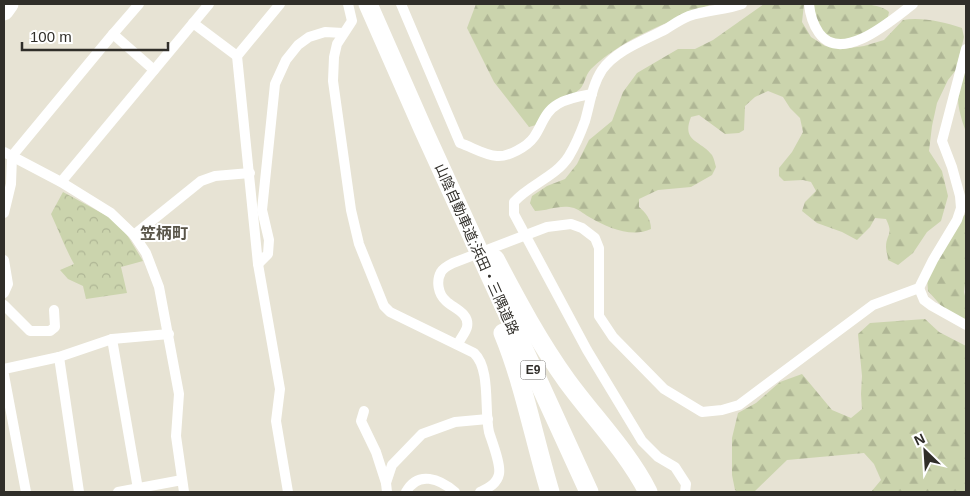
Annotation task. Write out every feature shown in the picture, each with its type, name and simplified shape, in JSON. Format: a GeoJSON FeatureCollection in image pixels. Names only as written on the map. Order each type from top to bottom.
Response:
{"type":"FeatureCollection","features":[{"type":"Feature","properties":{"kind":"highway"},"geometry":{"type":"LineString","coordinates":[[4,11],[9,4]]}},
{"type":"Feature","properties":{"kind":"highway","name":"山陰自動車道;浜田・三隅道路"},"geometry":{"type":"LineString","coordinates":[[368,4],[589,492]]}},
{"type":"Feature","properties":{"kind":"highway"},"geometry":{"type":"LineString","coordinates":[[423,129],[537,336],[568,382],[624,452],[648,492]]}},
{"type":"Feature","properties":{"kind":"highway"},"geometry":{"type":"LineString","coordinates":[[477,248],[487,291],[510,350],[550,492]]}},
{"type":"Feature","properties":{"kind":"street"},"geometry":{"type":"LineString","coordinates":[[4,213],[11,184],[8,154],[138,4]]}},
{"type":"Feature","properties":{"kind":"street"},"geometry":{"type":"LineString","coordinates":[[61,182],[209,4]]}},
{"type":"Feature","properties":{"kind":"street"},"geometry":{"type":"LineString","coordinates":[[280,4],[237,56],[258,264],[280,389],[276,420],[288,492]]}},
{"type":"Feature","properties":{"kind":"street"},"geometry":{"type":"LineString","coordinates":[[348,4],[352,21],[336,51],[333,81],[351,210],[359,244],[384,306],[390,312],[458,344],[474,353],[482,363],[489,431],[499,474],[493,485],[480,492]]}},
{"type":"Feature","properties":{"kind":"street"},"geometry":{"type":"LineString","coordinates":[[401,4],[460,143],[491,155],[500,156],[518,150],[533,138],[542,119],[558,104],[575,97],[592,94]]}},
{"type":"Feature","properties":{"kind":"street"},"geometry":{"type":"LineString","coordinates":[[685,492],[686,484],[675,467],[658,457],[642,441],[587,350],[514,214],[514,202],[520,195],[559,168],[570,155],[585,121],[592,94],[602,70],[626,49],[692,15],[732,8],[742,4]]}},
{"type":"Feature","properties":{"kind":"street"},"geometry":{"type":"LineString","coordinates":[[809,4],[810,16],[821,37],[828,41],[847,43],[860,40],[879,30],[913,4]]}},
{"type":"Feature","properties":{"kind":"street"},"geometry":{"type":"LineString","coordinates":[[193,23],[237,56]]}},
{"type":"Feature","properties":{"kind":"street"},"geometry":{"type":"LineString","coordinates":[[258,264],[268,254],[269,240],[262,210],[276,84],[286,60],[298,45],[309,37],[325,32],[344,33]]}},
{"type":"Feature","properties":{"kind":"street"},"geometry":{"type":"LineString","coordinates":[[113,34],[154,70]]}},
{"type":"Feature","properties":{"kind":"street"},"geometry":{"type":"LineString","coordinates":[[458,344],[467,326],[466,318],[458,309],[446,302],[440,294],[438,282],[441,271],[453,262],[547,228],[571,224],[582,228],[595,238],[599,248],[599,316],[612,336],[664,389],[702,412],[722,410],[739,405],[873,305],[919,288],[933,260],[958,220],[961,208],[960,196],[952,167],[942,141],[966,49]]}},
{"type":"Feature","properties":{"kind":"street"},"geometry":{"type":"LineString","coordinates":[[8,154],[61,182],[111,213],[134,235],[146,253],[155,275],[169,334],[179,394],[176,436],[184,492]]}},
{"type":"Feature","properties":{"kind":"street"},"geometry":{"type":"LineString","coordinates":[[134,235],[201,181],[215,176],[250,172]]}},
{"type":"Feature","properties":{"kind":"street"},"geometry":{"type":"LineString","coordinates":[[4,260],[8,284],[4,293]]}},
{"type":"Feature","properties":{"kind":"street"},"geometry":{"type":"LineString","coordinates":[[919,288],[924,300],[966,325]]}},
{"type":"Feature","properties":{"kind":"street"},"geometry":{"type":"LineString","coordinates":[[4,305],[30,331],[50,331],[55,327],[54,310]]}},
{"type":"Feature","properties":{"kind":"street"},"geometry":{"type":"LineString","coordinates":[[4,369],[59,357],[112,340],[169,334]]}},
{"type":"Feature","properties":{"kind":"street"},"geometry":{"type":"LineString","coordinates":[[112,340],[138,488]]}},
{"type":"Feature","properties":{"kind":"street"},"geometry":{"type":"LineString","coordinates":[[59,357],[79,492]]}},
{"type":"Feature","properties":{"kind":"street"},"geometry":{"type":"LineString","coordinates":[[4,375],[26,492]]}},
{"type":"Feature","properties":{"kind":"street"},"geometry":{"type":"LineString","coordinates":[[364,411],[361,421],[376,452],[386,488]]}},
{"type":"Feature","properties":{"kind":"street"},"geometry":{"type":"LineString","coordinates":[[386,488],[392,465],[422,434],[456,422],[488,420]]}},
{"type":"Feature","properties":{"kind":"street"},"geometry":{"type":"LineString","coordinates":[[406,492],[410,486],[421,480],[433,478],[455,492]]}},
{"type":"Feature","properties":{"kind":"street"},"geometry":{"type":"LineString","coordinates":[[118,492],[182,480]]}},
{"type":"Feature","properties":{"kind":"green space"},"geometry":{"type":"Polygon","coordinates":[[[476,4],[712,4],[648,31],[618,48],[591,69],[580,89],[549,109],[536,125],[529,127],[494,82],[467,28],[476,4]]]}},
{"type":"Feature","properties":{"kind":"green space"},"geometry":{"type":"Polygon","coordinates":[[[764,4],[804,4],[802,22],[811,37],[825,46],[843,49],[864,46],[884,40],[903,20],[933,21],[962,28],[964,37],[956,70],[948,80],[937,103],[929,151],[942,171],[948,196],[941,221],[927,232],[913,253],[898,265],[888,260],[886,243],[890,231],[886,219],[875,218],[870,227],[857,240],[817,223],[802,211],[805,202],[816,191],[811,182],[803,180],[784,181],[779,176],[779,168],[792,152],[803,132],[800,118],[783,97],[768,91],[755,97],[745,106],[744,130],[739,133],[725,134],[699,115],[691,117],[689,125],[690,136],[708,150],[714,159],[716,167],[712,175],[691,187],[658,190],[639,199],[639,207],[648,217],[651,229],[644,232],[620,231],[569,207],[535,211],[530,203],[532,196],[547,186],[565,179],[577,164],[589,140],[612,121],[623,92],[637,73],[678,49],[695,49],[713,40],[764,4]]]}},
{"type":"Feature","properties":{"kind":"green space"},"geometry":{"type":"Polygon","coordinates":[[[814,4],[865,4],[883,8],[889,12],[888,17],[866,33],[845,40],[831,38],[820,30],[815,21],[814,4]]]}},
{"type":"Feature","properties":{"kind":"green space"},"geometry":{"type":"Polygon","coordinates":[[[966,60],[966,132],[958,103],[958,96],[966,60]]]}},
{"type":"Feature","properties":{"kind":"green space"},"geometry":{"type":"Polygon","coordinates":[[[63,192],[109,217],[124,230],[143,261],[121,267],[127,293],[86,299],[83,286],[68,279],[60,270],[74,264],[51,214],[63,192]]]}},
{"type":"Feature","properties":{"kind":"green space"},"geometry":{"type":"Polygon","coordinates":[[[966,214],[966,276],[964,292],[966,321],[945,310],[928,291],[927,277],[962,217],[966,214]]]}},
{"type":"Feature","properties":{"kind":"green space"},"geometry":{"type":"Polygon","coordinates":[[[925,319],[939,332],[966,346],[966,492],[871,492],[881,480],[874,464],[864,453],[787,460],[754,492],[738,492],[735,490],[732,475],[732,438],[738,413],[756,403],[780,382],[802,374],[832,410],[851,418],[862,409],[862,376],[858,334],[870,323],[925,319]]]}},
{"type":"Feature","properties":{"kind":"district","name":"笠柄町"},"geometry":{"type":"Point","coordinates":[164,233]}}]}
